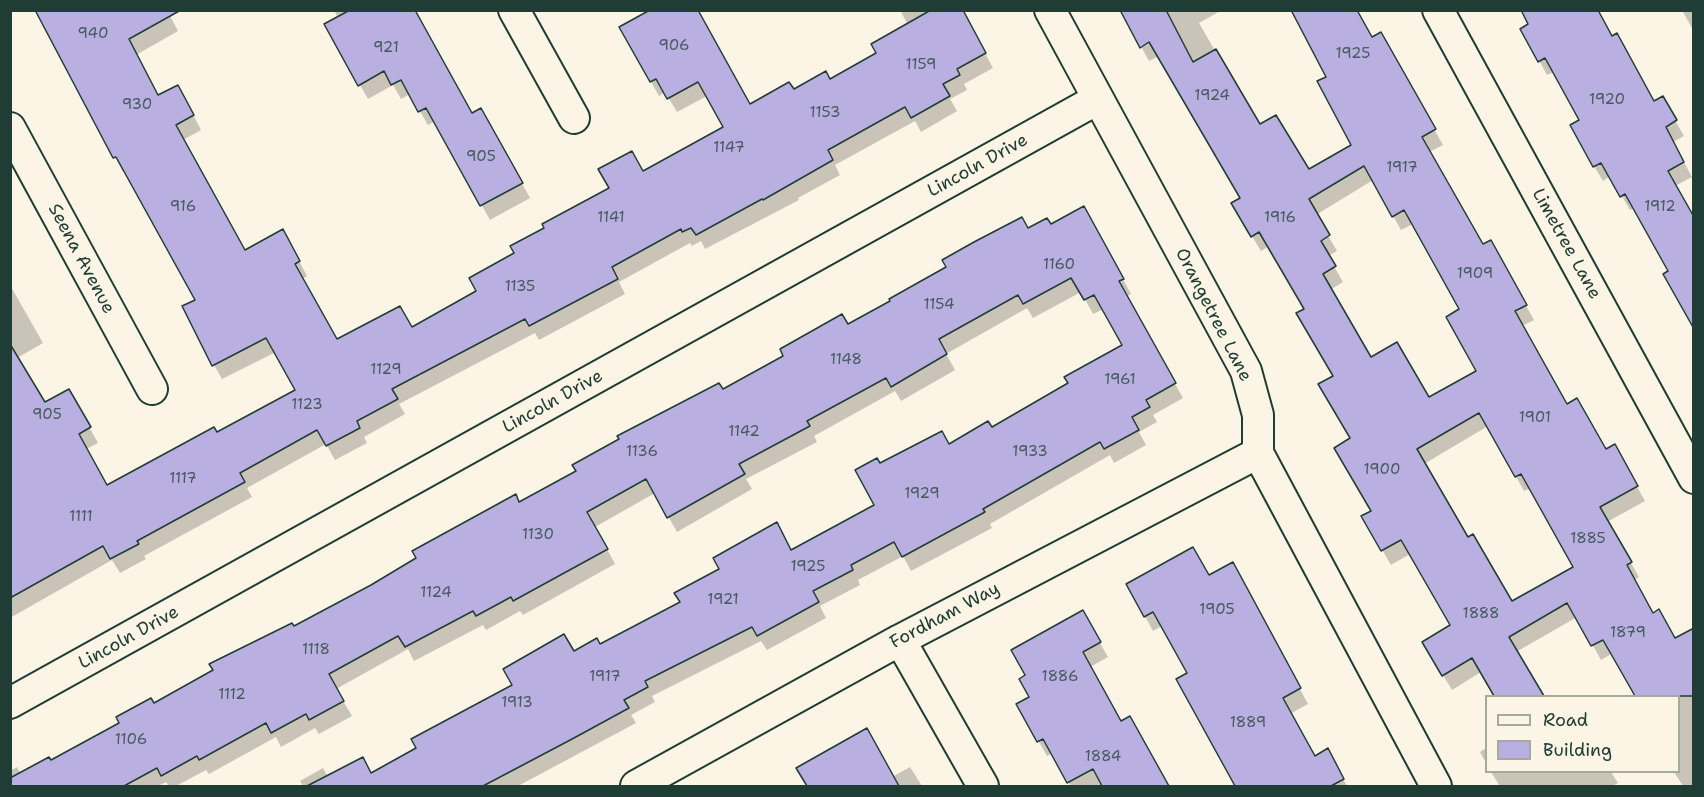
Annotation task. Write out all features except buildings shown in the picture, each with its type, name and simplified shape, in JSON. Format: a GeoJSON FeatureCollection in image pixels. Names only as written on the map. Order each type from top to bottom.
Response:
{"type":"FeatureCollection","features":[{"type":"Feature","properties":{"kind":"street"},"geometry":{"type":"LineString","coordinates":[[514,10],[574,118]]}},
{"type":"Feature","properties":{"kind":"street","name":"Orangetree Lane"},"geometry":{"type":"LineString","coordinates":[[1050,10],[1096,100],[1246,371],[1258,415],[1258,453],[1436,786]]}},
{"type":"Feature","properties":{"kind":"street","name":"Limetree Lane"},"geometry":{"type":"LineString","coordinates":[[1438,10],[1694,478]]}},
{"type":"Feature","properties":{"kind":"street","name":"Lincoln Drive"},"geometry":{"type":"LineString","coordinates":[[10,703],[1096,100]]}},
{"type":"Feature","properties":{"kind":"street","name":"Seena Avenue"},"geometry":{"type":"LineString","coordinates":[[10,128],[152,389]]}},
{"type":"Feature","properties":{"kind":"street","name":"Fordham Way"},"geometry":{"type":"LineString","coordinates":[[636,786],[900,640],[1258,453]]}},
{"type":"Feature","properties":{"kind":"street"},"geometry":{"type":"LineString","coordinates":[[900,640],[983,786]]}}]}
